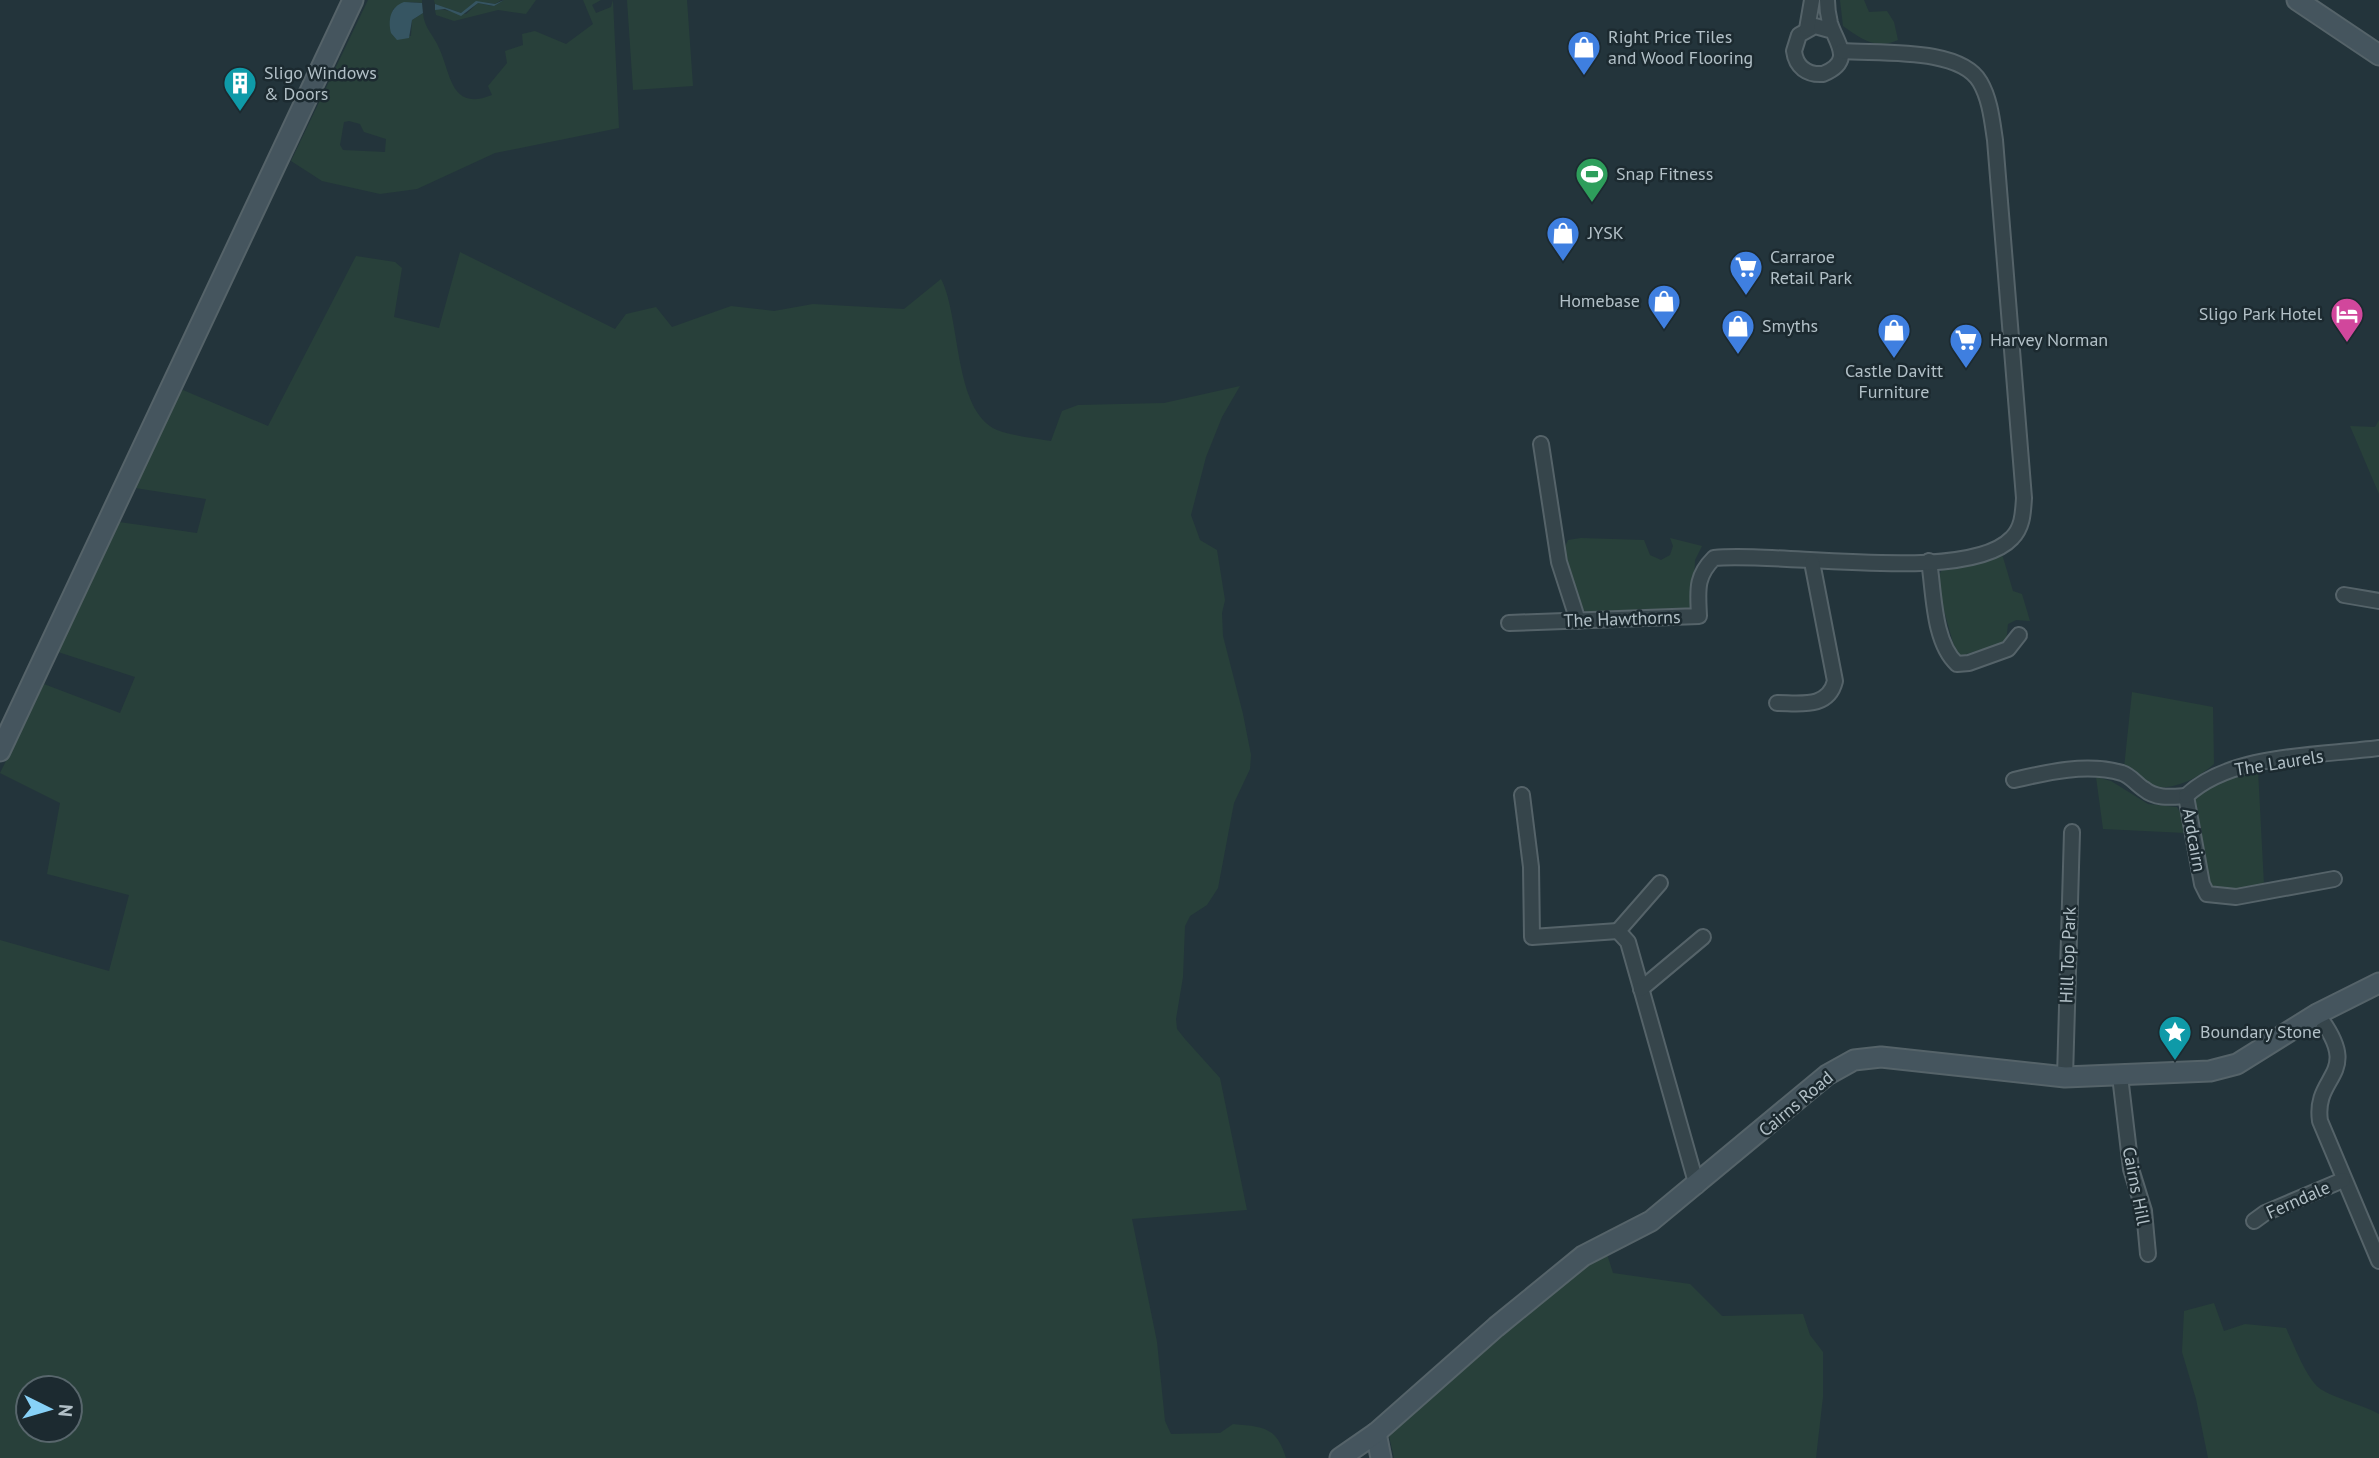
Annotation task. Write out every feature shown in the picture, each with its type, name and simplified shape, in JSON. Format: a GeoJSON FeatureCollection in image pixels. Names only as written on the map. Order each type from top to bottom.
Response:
{"type":"FeatureCollection","features":[{"type":"Feature","properties":{"kind":"street"},"geometry":{"type":"LineString","coordinates":[[0,751],[353,0]]}},
{"type":"Feature","properties":{"kind":"street"},"geometry":{"type":"LineString","coordinates":[[1807,29],[1812,0]]}},
{"type":"Feature","properties":{"kind":"street"},"geometry":{"type":"LineString","coordinates":[[1827,0],[1833,32],[1842,51],[1838,64],[1830,71],[1815,74],[1807,72],[1801,67],[1794,51],[1799,35],[1815,26],[1833,32]]}},
{"type":"Feature","properties":{"kind":"street"},"geometry":{"type":"LineString","coordinates":[[2297,0],[2379,55]]}},
{"type":"Feature","properties":{"kind":"street","name":"The Hawthorns"},"geometry":{"type":"LineString","coordinates":[[1509,623],[1699,616],[1698,586],[1702,569],[1714,558],[1812,562],[1959,560],[2007,543],[2022,522],[2024,498],[1995,140],[1984,90],[1970,68],[1942,57],[1842,51]]}},
{"type":"Feature","properties":{"kind":"street"},"geometry":{"type":"LineString","coordinates":[[1541,444],[1559,562],[1578,621]]}},
{"type":"Feature","properties":{"kind":"street"},"geometry":{"type":"LineString","coordinates":[[1928,561],[1941,636],[1948,656],[1957,664],[1969,663],[2008,649],[2019,635]]}},
{"type":"Feature","properties":{"kind":"street"},"geometry":{"type":"LineString","coordinates":[[1777,703],[1815,703],[1827,699],[1835,681],[1812,562]]}},
{"type":"Feature","properties":{"kind":"street"},"geometry":{"type":"LineString","coordinates":[[2344,595],[2379,601]]}},
{"type":"Feature","properties":{"kind":"street","name":"The Laurels"},"geometry":{"type":"LineString","coordinates":[[2186,796],[2223,772],[2247,764],[2379,748]]}},
{"type":"Feature","properties":{"kind":"street","name":"Ardcairn"},"geometry":{"type":"LineString","coordinates":[[2014,780],[2042,773],[2102,768],[2125,774],[2145,791],[2162,797],[2186,796],[2202,884],[2207,894],[2236,897],[2334,880]]}},
{"type":"Feature","properties":{"kind":"street"},"geometry":{"type":"LineString","coordinates":[[1522,795],[1531,867],[1532,937],[1618,931],[1660,883]]}},
{"type":"Feature","properties":{"kind":"street","name":"Hill Top Park"},"geometry":{"type":"LineString","coordinates":[[2064,1077],[2072,832]]}},
{"type":"Feature","properties":{"kind":"street"},"geometry":{"type":"LineString","coordinates":[[1618,931],[1628,942],[1697,1186]]}},
{"type":"Feature","properties":{"kind":"street"},"geometry":{"type":"LineString","coordinates":[[1641,989],[1703,937]]}},
{"type":"Feature","properties":{"kind":"street","name":"Cairns Road"},"geometry":{"type":"LineString","coordinates":[[1340,1458],[1376,1433],[1496,1327],[1583,1256],[1651,1221],[1697,1186],[1827,1076],[1854,1060],[1881,1057],[2064,1077],[2210,1071],[2236,1064],[2317,1014],[2379,983]]}},
{"type":"Feature","properties":{"kind":"street","name":"Ferndale"},"geometry":{"type":"LineString","coordinates":[[2317,1014],[2338,1053],[2336,1071],[2319,1105],[2319,1112],[2343,1180],[2379,1261]]}},
{"type":"Feature","properties":{"kind":"street","name":"Cairns Hill"},"geometry":{"type":"LineString","coordinates":[[2120,1076],[2131,1169],[2144,1211],[2148,1254]]}},
{"type":"Feature","properties":{"kind":"street","name":"Ferndale"},"geometry":{"type":"LineString","coordinates":[[2254,1221],[2265,1213],[2343,1180]]}},
{"type":"Feature","properties":{"kind":"street"},"geometry":{"type":"LineString","coordinates":[[1376,1433],[1381,1458]]}},
{"type":"Feature","properties":{"kind":"green space"},"geometry":{"type":"Polygon","coordinates":[[[368,0],[422,0],[422,3],[411,2],[393,9],[391,33],[411,36],[412,20],[423,13],[454,87],[468,98],[478,99],[492,95],[488,86],[507,63],[505,51],[523,45],[522,34],[535,31],[566,44],[593,24],[583,0],[601,0],[592,5],[596,13],[611,7],[613,0],[619,128],[495,153],[417,189],[380,194],[322,181],[291,161],[368,0]],[[344,122],[340,145],[343,150],[385,152],[386,139],[364,132],[360,124],[344,122]]]}},
{"type":"Feature","properties":{"kind":"green space"},"geometry":{"type":"Polygon","coordinates":[[[434,0],[501,0],[495,4],[477,4],[461,13],[435,4],[434,0]]]}},
{"type":"Feature","properties":{"kind":"green space"},"geometry":{"type":"Polygon","coordinates":[[[504,0],[536,0],[526,14],[498,10],[454,21],[436,15],[435,10],[466,14],[478,3],[492,6],[504,0]]]}},
{"type":"Feature","properties":{"kind":"green space"},"geometry":{"type":"Polygon","coordinates":[[[627,0],[687,0],[693,86],[633,90],[627,0]]]}},
{"type":"Feature","properties":{"kind":"green space"},"geometry":{"type":"Polygon","coordinates":[[[1840,0],[1864,0],[1869,12],[1887,11],[1894,22],[1898,40],[1883,44],[1869,42],[1850,31],[1843,26],[1840,0]]]}},
{"type":"Feature","properties":{"kind":"green space"},"geometry":{"type":"Polygon","coordinates":[[[460,252],[615,329],[626,314],[656,307],[672,327],[731,306],[774,311],[813,304],[904,309],[941,279],[972,404],[983,420],[997,430],[1051,441],[1062,411],[1078,405],[1164,403],[1240,386],[1222,417],[1206,457],[1191,515],[1200,540],[1217,550],[1225,600],[1222,613],[1223,636],[1243,714],[1251,755],[1250,769],[1234,803],[1218,888],[1207,905],[1190,916],[1185,926],[1183,977],[1176,1019],[1177,1029],[1220,1078],[1247,1210],[1132,1219],[1157,1342],[1165,1421],[1171,1434],[1220,1433],[1233,1424],[1260,1428],[1273,1434],[1286,1458],[0,1458],[0,940],[109,971],[129,895],[47,874],[60,803],[0,773],[44,684],[120,713],[135,677],[58,652],[119,522],[197,533],[206,499],[135,488],[175,396],[183,390],[268,426],[356,256],[395,262],[402,268],[394,317],[439,328],[460,252]]]}},
{"type":"Feature","properties":{"kind":"green space"},"geometry":{"type":"Polygon","coordinates":[[[2379,420],[2379,494],[2350,426],[2375,427],[2379,420]]]}},
{"type":"Feature","properties":{"kind":"green space"},"geometry":{"type":"Polygon","coordinates":[[[1670,538],[1702,546],[1695,560],[1693,605],[1689,610],[1589,615],[1582,608],[1562,554],[1568,540],[1644,540],[1650,555],[1661,560],[1670,555],[1673,546],[1670,538]]]}},
{"type":"Feature","properties":{"kind":"green space"},"geometry":{"type":"Polygon","coordinates":[[[2002,554],[2013,591],[2022,594],[2030,621],[2016,620],[2008,624],[2006,642],[1957,657],[1936,582],[1943,567],[2002,554]]]}},
{"type":"Feature","properties":{"kind":"green space"},"geometry":{"type":"Polygon","coordinates":[[[2132,692],[2213,707],[2214,764],[2183,783],[2165,787],[2144,784],[2124,768],[2132,692]]]}},
{"type":"Feature","properties":{"kind":"green space"},"geometry":{"type":"Polygon","coordinates":[[[2258,770],[2264,885],[2233,891],[2213,890],[2206,877],[2201,828],[2194,799],[2223,775],[2258,770]]]}},
{"type":"Feature","properties":{"kind":"green space"},"geometry":{"type":"Polygon","coordinates":[[[2096,777],[2111,781],[2148,804],[2177,807],[2183,818],[2185,833],[2103,829],[2096,777]]]}},
{"type":"Feature","properties":{"kind":"green space"},"geometry":{"type":"Polygon","coordinates":[[[1606,1251],[1613,1273],[1690,1284],[1722,1316],[1803,1314],[1810,1335],[1823,1352],[1823,1397],[1816,1458],[1394,1458],[1389,1436],[1410,1413],[1552,1289],[1606,1251]]]}},
{"type":"Feature","properties":{"kind":"green space"},"geometry":{"type":"Polygon","coordinates":[[[2214,1303],[2224,1331],[2245,1324],[2286,1328],[2301,1362],[2316,1385],[2379,1414],[2379,1458],[2208,1458],[2196,1399],[2182,1352],[2184,1311],[2214,1303]]]}},
{"type":"Feature","properties":{"kind":"water"},"geometry":{"type":"Polygon","coordinates":[[[504,0],[494,6],[478,3],[461,16],[445,9],[435,10],[435,4],[461,13],[476,1],[495,4],[504,0]]]}},
{"type":"Feature","properties":{"kind":"water"},"geometry":{"type":"Polygon","coordinates":[[[404,2],[422,3],[423,13],[412,20],[409,38],[397,40],[391,33],[390,19],[396,7],[404,2]]]}},
{"type":"Feature","properties":{"kind":"place","name":"Right Price Tiles and Wood Flooring"},"geometry":{"type":"Point","coordinates":[1584,77]}},
{"type":"Feature","properties":{"kind":"place","name":"Sligo Windows & Doors"},"geometry":{"type":"Point","coordinates":[240,113]}},
{"type":"Feature","properties":{"kind":"place","name":"Snap Fitness"},"geometry":{"type":"Point","coordinates":[1592,204]}},
{"type":"Feature","properties":{"kind":"place","name":"JYSK"},"geometry":{"type":"Point","coordinates":[1563,263]}},
{"type":"Feature","properties":{"kind":"place","name":"Carraroe Retail Park"},"geometry":{"type":"Point","coordinates":[1746,297]}},
{"type":"Feature","properties":{"kind":"place","name":"Homebase"},"geometry":{"type":"Point","coordinates":[1664,331]}},
{"type":"Feature","properties":{"kind":"place","name":"Sligo Park Hotel"},"geometry":{"type":"Point","coordinates":[2347,344]}},
{"type":"Feature","properties":{"kind":"place","name":"Smyths"},"geometry":{"type":"Point","coordinates":[1738,356]}},
{"type":"Feature","properties":{"kind":"place","name":"Castle Davitt Furniture"},"geometry":{"type":"Point","coordinates":[1894,360]}},
{"type":"Feature","properties":{"kind":"place","name":"Harvey Norman"},"geometry":{"type":"Point","coordinates":[1966,370]}},
{"type":"Feature","properties":{"kind":"place","name":"Boundary Stone"},"geometry":{"type":"Point","coordinates":[2175,1062]}}]}
